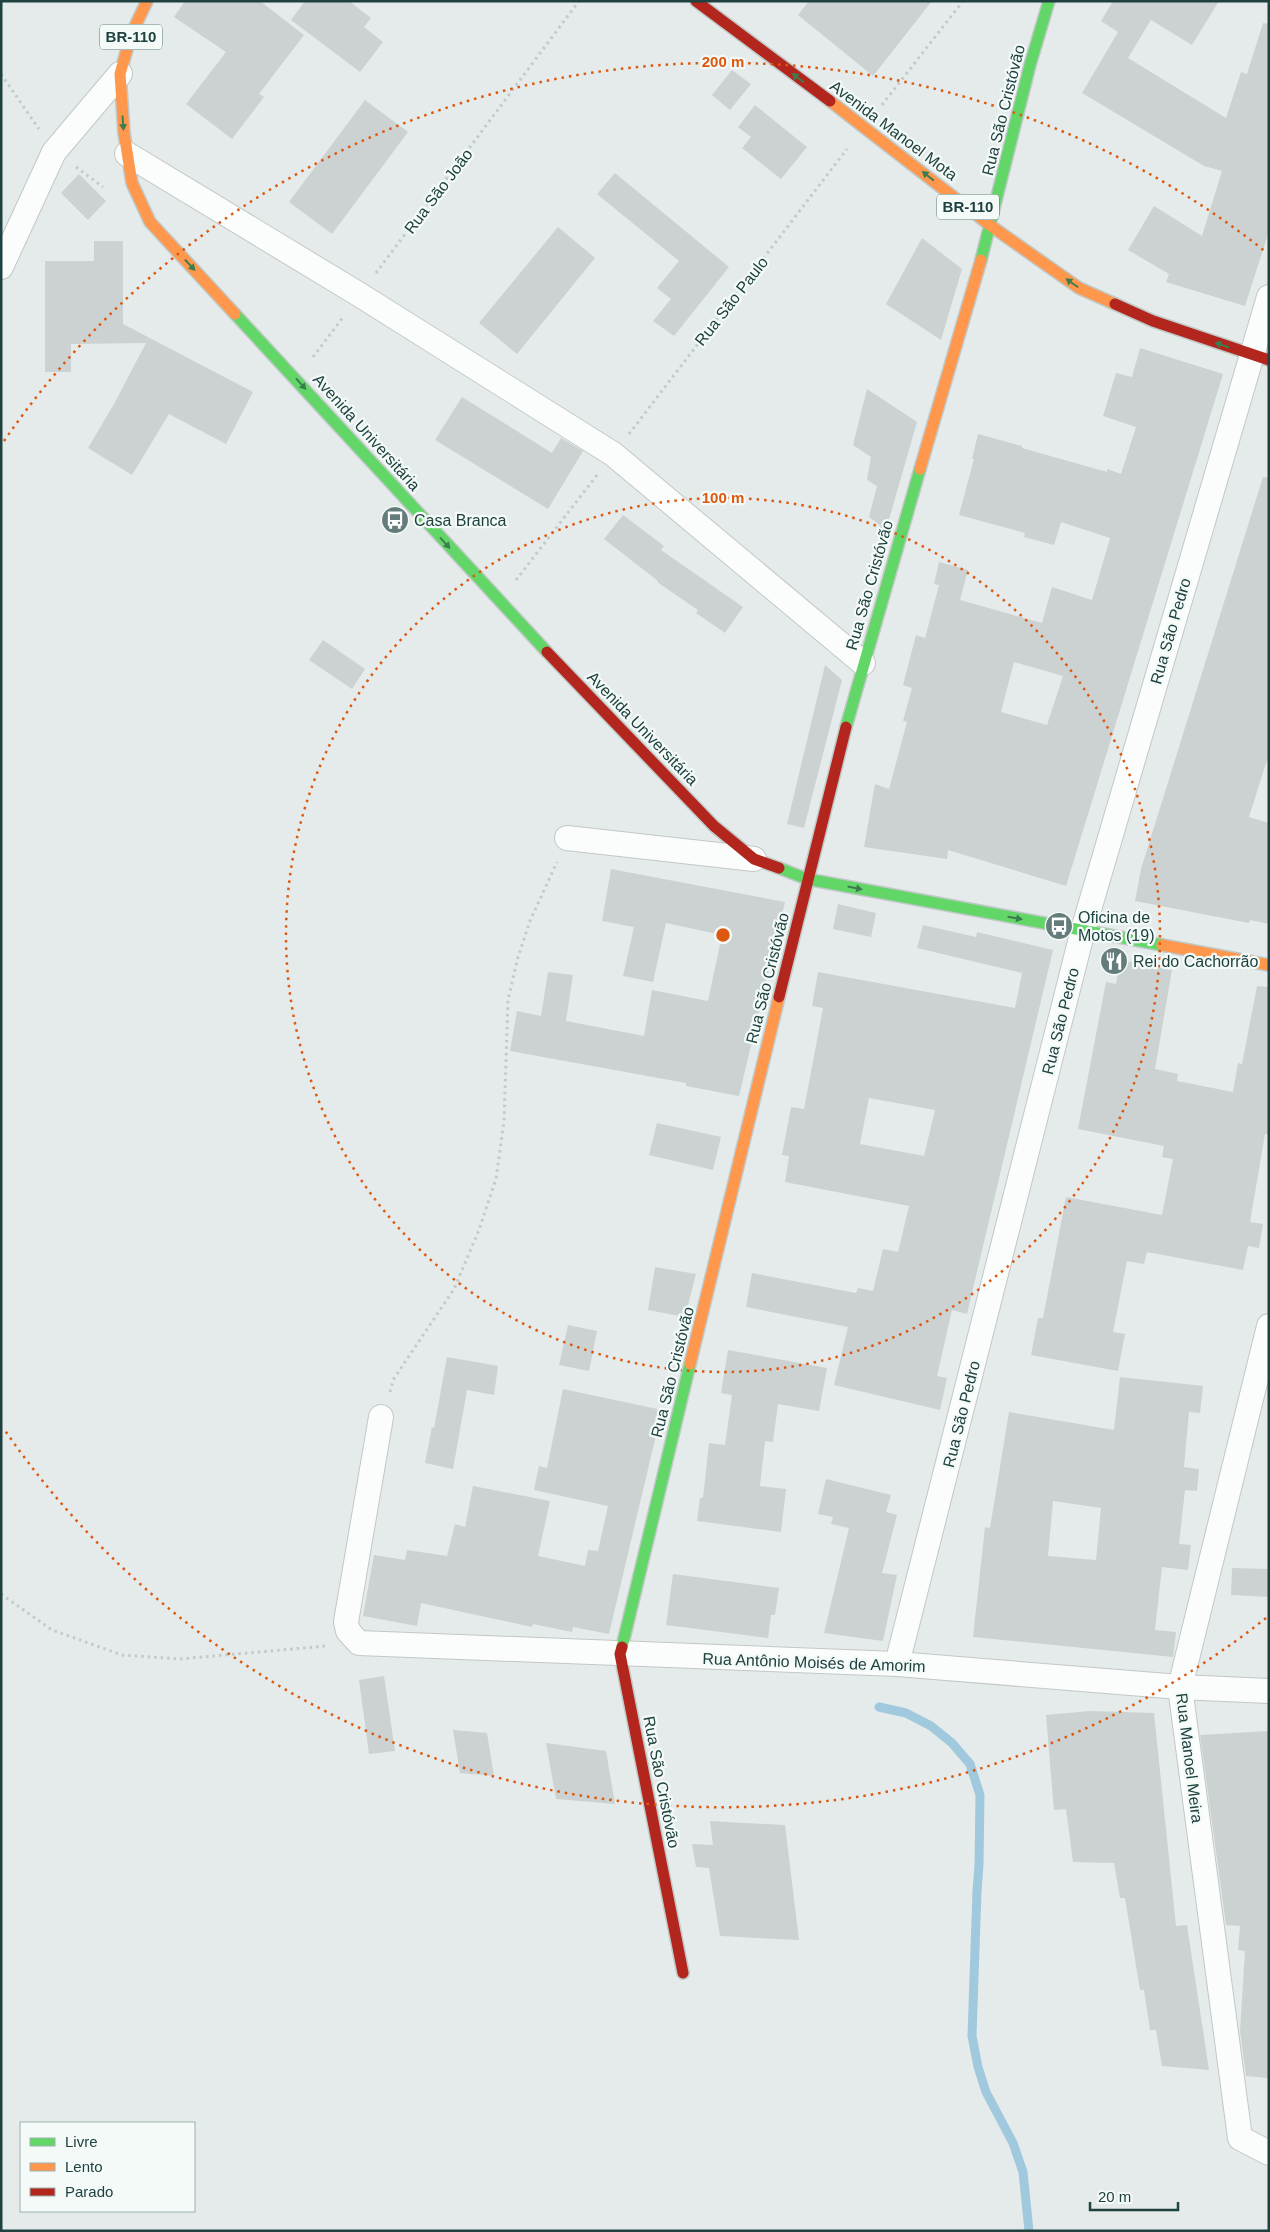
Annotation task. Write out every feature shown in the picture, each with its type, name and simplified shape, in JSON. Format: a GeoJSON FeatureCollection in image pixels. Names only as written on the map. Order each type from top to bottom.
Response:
{"type":"FeatureCollection","features":[{"type":"Feature","properties":{"kind":"main road","name":"BR-110"},"geometry":{"type":"LineString","coordinates":[[120,74],[132,35],[147,1]]}},
{"type":"Feature","properties":{"kind":"main road","name":"Avenida Manoel Mota"},"geometry":{"type":"LineString","coordinates":[[696,1],[864,127],[991,226],[1079,288],[1153,321],[1260,357]]}},
{"type":"Feature","properties":{"kind":"main road","name":"Rua São Cristóvão"},"geometry":{"type":"LineString","coordinates":[[683,1973],[620,1654],[807,879],[863,663],[991,226],[1030,65],[1049,1]]}},
{"type":"Feature","properties":{"kind":"main road","name":"Avenida Universitária"},"geometry":{"type":"LineString","coordinates":[[120,74],[127,154],[132,183],[150,222],[499,602],[714,826],[754,859],[807,879]]}},
{"type":"Feature","properties":{"kind":"main road","name":"BR-110"},"geometry":{"type":"LineString","coordinates":[[807,879],[1269,965]]}},
{"type":"Feature","properties":{"kind":"street"},"geometry":{"type":"LineString","coordinates":[[1,267],[54,152],[120,74]]}},
{"type":"Feature","properties":{"kind":"street"},"geometry":{"type":"LineString","coordinates":[[127,154],[360,296],[613,454],[863,663]]}},
{"type":"Feature","properties":{"kind":"street","name":"Rua São Pedro"},"geometry":{"type":"LineString","coordinates":[[897,1664],[1083,930],[1260,357],[1269,297]]}},
{"type":"Feature","properties":{"kind":"street"},"geometry":{"type":"LineString","coordinates":[[567,838],[754,859]]}},
{"type":"Feature","properties":{"kind":"street","name":"Rua Manoel Meira"},"geometry":{"type":"LineString","coordinates":[[1269,1326],[1180,1687],[1240,2138],[1269,2154]]}},
{"type":"Feature","properties":{"kind":"street"},"geometry":{"type":"LineString","coordinates":[[359,1643],[348,1631],[346,1622],[381,1417]]}},
{"type":"Feature","properties":{"kind":"street","name":"Rua Antônio Moisés de Amorim"},"geometry":{"type":"LineString","coordinates":[[359,1643],[897,1664],[1180,1687],[1269,1691]]}},
{"type":"Feature","properties":{"kind":"path","name":"Rua São João"},"geometry":{"type":"LineString","coordinates":[[297,380],[579,1]]}},
{"type":"Feature","properties":{"kind":"path","name":"Rua São Paulo"},"geometry":{"type":"LineString","coordinates":[[499,602],[963,1]]}},
{"type":"Feature","properties":{"kind":"path"},"geometry":{"type":"LineString","coordinates":[[381,1417],[394,1380],[454,1289],[479,1230],[496,1179],[504,1121],[508,1000],[518,957],[530,921],[567,838]]}},
{"type":"Feature","properties":{"kind":"path"},"geometry":{"type":"LineString","coordinates":[[1,1594],[52,1630],[122,1654],[180,1659],[359,1643]]}},
{"type":"Feature","properties":{"kind":"building"},"geometry":{"type":"Polygon","coordinates":[[[185,1],[260,1],[304,35],[259,94],[264,97],[232,139],[186,104],[226,52],[174,17],[185,1]]]}},
{"type":"Feature","properties":{"kind":"building"},"geometry":{"type":"Polygon","coordinates":[[[305,1],[349,1],[371,18],[364,27],[383,42],[360,72],[291,20],[305,1]]]}},
{"type":"Feature","properties":{"kind":"building"},"geometry":{"type":"Polygon","coordinates":[[[809,1],[932,1],[873,76],[798,15],[809,1]]]}},
{"type":"Feature","properties":{"kind":"building"},"geometry":{"type":"Polygon","coordinates":[[[1113,1],[1219,1],[1192,45],[1151,20],[1128,58],[1226,118],[1241,72],[1247,74],[1263,23],[1269,24],[1269,231],[1245,306],[1166,282],[1169,274],[1128,250],[1154,206],[1202,236],[1222,171],[1204,166],[1082,93],[1118,32],[1101,21],[1113,1]]]}},
{"type":"Feature","properties":{"kind":"building"},"geometry":{"type":"Polygon","coordinates":[[[732,70],[751,84],[730,110],[712,95],[732,70]]]}},
{"type":"Feature","properties":{"kind":"building"},"geometry":{"type":"Polygon","coordinates":[[[365,100],[408,132],[332,234],[289,202],[365,100]]]}},
{"type":"Feature","properties":{"kind":"building"},"geometry":{"type":"Polygon","coordinates":[[[755,105],[807,147],[781,179],[742,148],[751,137],[738,127],[755,105]]]}},
{"type":"Feature","properties":{"kind":"building"},"geometry":{"type":"Polygon","coordinates":[[[615,173],[729,267],[674,336],[653,321],[671,299],[657,288],[679,261],[597,194],[615,173]]]}},
{"type":"Feature","properties":{"kind":"building"},"geometry":{"type":"Polygon","coordinates":[[[79,174],[106,201],[88,220],[61,193],[79,174]]]}},
{"type":"Feature","properties":{"kind":"building"},"geometry":{"type":"Polygon","coordinates":[[[558,227],[595,258],[517,354],[479,323],[558,227]]]}},
{"type":"Feature","properties":{"kind":"building"},"geometry":{"type":"Polygon","coordinates":[[[922,238],[962,269],[941,340],[886,304],[922,238]]]}},
{"type":"Feature","properties":{"kind":"building"},"geometry":{"type":"Polygon","coordinates":[[[94,241],[123,241],[123,324],[253,392],[226,444],[169,414],[132,475],[88,448],[146,343],[71,344],[71,372],[45,372],[45,261],[94,261],[94,241]]]}},
{"type":"Feature","properties":{"kind":"building"},"geometry":{"type":"Polygon","coordinates":[[[1140,348],[1223,374],[1066,886],[948,850],[947,859],[864,847],[875,784],[889,789],[907,722],[903,721],[912,688],[903,685],[916,635],[925,638],[939,585],[934,584],[939,562],[968,570],[960,600],[1042,623],[1052,587],[1092,600],[1110,538],[1061,522],[1054,545],[1024,537],[1025,533],[959,515],[974,459],[972,459],[978,434],[1107,472],[1107,469],[1121,474],[1136,427],[1103,416],[1116,373],[1132,377],[1140,348]],[[1014,662],[1001,712],[1047,725],[1063,676],[1014,662]]]}},
{"type":"Feature","properties":{"kind":"building"},"geometry":{"type":"Polygon","coordinates":[[[867,389],[917,422],[886,530],[869,517],[877,486],[867,480],[871,457],[853,445],[867,389]]]}},
{"type":"Feature","properties":{"kind":"building"},"geometry":{"type":"Polygon","coordinates":[[[462,397],[552,453],[561,438],[583,451],[548,509],[435,440],[462,397]]]}},
{"type":"Feature","properties":{"kind":"building"},"geometry":{"type":"Polygon","coordinates":[[[1263,477],[1269,478],[1269,754],[1249,817],[1269,823],[1269,924],[1250,920],[1249,923],[1135,901],[1141,869],[1263,477]]]}},
{"type":"Feature","properties":{"kind":"building"},"geometry":{"type":"Polygon","coordinates":[[[623,515],[664,546],[661,550],[743,607],[725,633],[696,613],[698,610],[657,582],[604,539],[623,515]]]}},
{"type":"Feature","properties":{"kind":"building"},"geometry":{"type":"Polygon","coordinates":[[[323,640],[365,669],[352,689],[309,660],[323,640]]]}},
{"type":"Feature","properties":{"kind":"building"},"geometry":{"type":"Polygon","coordinates":[[[825,665],[842,680],[804,828],[787,824],[825,665]]]}},
{"type":"Feature","properties":{"kind":"building"},"geometry":{"type":"Polygon","coordinates":[[[611,869],[785,902],[739,1096],[686,1086],[686,1083],[510,1051],[517,1011],[541,1016],[548,972],[573,975],[566,1021],[644,1036],[652,990],[708,1001],[722,935],[666,923],[653,982],[623,976],[634,927],[602,921],[611,869]]]}},
{"type":"Feature","properties":{"kind":"building"},"geometry":{"type":"Polygon","coordinates":[[[838,904],[876,913],[871,937],[833,929],[838,904]]]}},
{"type":"Feature","properties":{"kind":"building"},"geometry":{"type":"Polygon","coordinates":[[[923,925],[976,937],[977,932],[1053,950],[967,1314],[952,1310],[937,1376],[947,1378],[940,1410],[834,1385],[848,1327],[746,1307],[752,1273],[856,1293],[858,1288],[873,1291],[883,1249],[898,1252],[909,1206],[785,1182],[789,1156],[782,1155],[791,1107],[804,1109],[823,1008],[812,1006],[818,972],[1015,1008],[1022,973],[917,948],[923,925]],[[869,1098],[860,1144],[924,1156],[935,1110],[869,1098]]]}},
{"type":"Feature","properties":{"kind":"building"},"geometry":{"type":"Polygon","coordinates":[[[1120,960],[1172,970],[1155,1069],[1178,1074],[1177,1081],[1233,1092],[1238,1063],[1242,1064],[1257,986],[1269,987],[1269,1135],[1265,1134],[1250,1222],[1263,1224],[1259,1248],[1248,1246],[1243,1270],[1147,1252],[1144,1264],[1127,1261],[1113,1332],[1125,1334],[1118,1371],[1031,1355],[1038,1318],[1043,1318],[1066,1197],[1162,1215],[1173,1159],[1162,1157],[1164,1146],[1078,1129],[1106,982],[1116,984],[1120,960]]]}},
{"type":"Feature","properties":{"kind":"building"},"geometry":{"type":"Polygon","coordinates":[[[657,1123],[721,1137],[713,1170],[649,1155],[657,1123]]]}},
{"type":"Feature","properties":{"kind":"building"},"geometry":{"type":"Polygon","coordinates":[[[655,1267],[696,1274],[685,1317],[648,1310],[655,1267]]]}},
{"type":"Feature","properties":{"kind":"building"},"geometry":{"type":"Polygon","coordinates":[[[568,1325],[597,1331],[589,1371],[559,1365],[568,1325]]]}},
{"type":"Feature","properties":{"kind":"building"},"geometry":{"type":"Polygon","coordinates":[[[728,1350],[827,1368],[819,1411],[778,1404],[773,1442],[765,1441],[760,1486],[786,1489],[781,1532],[697,1521],[700,1498],[703,1498],[709,1443],[725,1445],[732,1395],[721,1393],[728,1350]]]}},
{"type":"Feature","properties":{"kind":"building"},"geometry":{"type":"Polygon","coordinates":[[[447,1357],[498,1366],[494,1395],[467,1390],[453,1469],[425,1463],[432,1427],[434,1428],[447,1357]]]}},
{"type":"Feature","properties":{"kind":"building"},"geometry":{"type":"Polygon","coordinates":[[[1120,1377],[1203,1386],[1200,1413],[1189,1412],[1184,1467],[1199,1469],[1197,1491],[1185,1490],[1179,1544],[1191,1545],[1188,1570],[1162,1567],[1155,1630],[1176,1632],[1173,1657],[973,1637],[985,1527],[990,1528],[1009,1412],[1114,1430],[1120,1377]],[[1053,1501],[1048,1556],[1096,1560],[1101,1508],[1053,1501]]]}},
{"type":"Feature","properties":{"kind":"building"},"geometry":{"type":"Polygon","coordinates":[[[563,1389],[662,1410],[609,1634],[573,1627],[572,1632],[533,1624],[532,1627],[421,1603],[417,1626],[363,1616],[374,1555],[405,1560],[407,1550],[447,1556],[455,1524],[465,1527],[473,1486],[550,1501],[538,1556],[585,1566],[588,1550],[598,1551],[608,1506],[534,1490],[539,1466],[547,1468],[563,1389]]]}},
{"type":"Feature","properties":{"kind":"building"},"geometry":{"type":"Polygon","coordinates":[[[826,1479],[891,1495],[886,1512],[897,1515],[882,1573],[897,1575],[883,1641],[824,1633],[849,1528],[831,1524],[833,1517],[818,1514],[826,1479]]]}},
{"type":"Feature","properties":{"kind":"building"},"geometry":{"type":"Polygon","coordinates":[[[1232,1568],[1269,1569],[1269,1597],[1231,1595],[1232,1568]]]}},
{"type":"Feature","properties":{"kind":"building"},"geometry":{"type":"Polygon","coordinates":[[[673,1574],[779,1588],[775,1615],[771,1615],[768,1638],[666,1625],[673,1574]]]}},
{"type":"Feature","properties":{"kind":"building"},"geometry":{"type":"Polygon","coordinates":[[[384,1676],[395,1751],[369,1754],[359,1680],[384,1676]]]}},
{"type":"Feature","properties":{"kind":"building"},"geometry":{"type":"Polygon","coordinates":[[[1090,1711],[1154,1713],[1176,1926],[1187,1925],[1209,2070],[1162,2066],[1156,2030],[1150,2030],[1144,1990],[1140,1990],[1125,1898],[1120,1898],[1114,1863],[1073,1862],[1066,1809],[1054,1810],[1046,1715],[1090,1711]]]}},
{"type":"Feature","properties":{"kind":"building"},"geometry":{"type":"Polygon","coordinates":[[[453,1730],[487,1733],[494,1776],[460,1773],[453,1730]]]}},
{"type":"Feature","properties":{"kind":"building"},"geometry":{"type":"Polygon","coordinates":[[[1269,1731],[1269,2078],[1246,2076],[1240,2031],[1245,1951],[1238,1950],[1240,1926],[1226,1925],[1200,1735],[1269,1731]]]}},
{"type":"Feature","properties":{"kind":"building"},"geometry":{"type":"Polygon","coordinates":[[[546,1743],[606,1751],[615,1804],[556,1799],[546,1743]]]}},
{"type":"Feature","properties":{"kind":"building"},"geometry":{"type":"Polygon","coordinates":[[[710,1821],[785,1825],[799,1940],[720,1936],[709,1868],[696,1867],[692,1844],[713,1845],[710,1821]]]}},
{"type":"Feature","properties":{"kind":"waterway"},"geometry":{"type":"LineString","coordinates":[[879,1707],[906,1713],[931,1726],[952,1743],[970,1764],[980,1795],[972,2036],[978,2067],[986,2092],[1013,2143],[1023,2172],[1029,2231]]}},
{"type":"Feature","properties":{"kind":"traffic: fast"},"geometry":{"type":"LineString","coordinates":[[981,260],[1030,65],[1049,1]]}},
{"type":"Feature","properties":{"kind":"traffic: fast"},"geometry":{"type":"LineString","coordinates":[[235,314],[547,652]]}},
{"type":"Feature","properties":{"kind":"traffic: fast"},"geometry":{"type":"LineString","coordinates":[[846,727],[920,469]]}},
{"type":"Feature","properties":{"kind":"traffic: fast"},"geometry":{"type":"LineString","coordinates":[[779,868],[807,879],[1162,945]]}},
{"type":"Feature","properties":{"kind":"traffic: fast"},"geometry":{"type":"LineString","coordinates":[[622,1647],[690,1364]]}},
{"type":"Feature","properties":{"kind":"traffic: slow"},"geometry":{"type":"LineString","coordinates":[[147,1],[131,35],[120,74],[124,133],[132,183],[150,222],[235,314]]}},
{"type":"Feature","properties":{"kind":"traffic: slow"},"geometry":{"type":"LineString","coordinates":[[830,101],[991,226],[1079,288],[1115,304]]}},
{"type":"Feature","properties":{"kind":"traffic: slow"},"geometry":{"type":"LineString","coordinates":[[920,469],[981,260]]}},
{"type":"Feature","properties":{"kind":"traffic: slow"},"geometry":{"type":"LineString","coordinates":[[1162,945],[1269,965]]}},
{"type":"Feature","properties":{"kind":"traffic: slow"},"geometry":{"type":"LineString","coordinates":[[690,1364],[779,997]]}},
{"type":"Feature","properties":{"kind":"traffic: jam"},"geometry":{"type":"LineString","coordinates":[[696,1],[830,101]]}},
{"type":"Feature","properties":{"kind":"traffic: jam"},"geometry":{"type":"LineString","coordinates":[[1115,304],[1153,321],[1269,360]]}},
{"type":"Feature","properties":{"kind":"traffic: jam"},"geometry":{"type":"LineString","coordinates":[[547,652],[714,826],[754,859],[779,868]]}},
{"type":"Feature","properties":{"kind":"traffic: jam"},"geometry":{"type":"LineString","coordinates":[[779,997],[846,727]]}},
{"type":"Feature","properties":{"kind":"traffic: jam"},"geometry":{"type":"LineString","coordinates":[[622,1647],[620,1654],[683,1973]]}},
{"type":"Feature","properties":{"kind":"place","name":"Casa Branca"},"geometry":{"type":"Point","coordinates":[395,520]}},
{"type":"Feature","properties":{"kind":"place","name":"Oficina de Motos (19)"},"geometry":{"type":"Point","coordinates":[1059,926]}},
{"type":"Feature","properties":{"kind":"place","name":"Rei do Cachorrão"},"geometry":{"type":"Point","coordinates":[1114,961]}}]}
